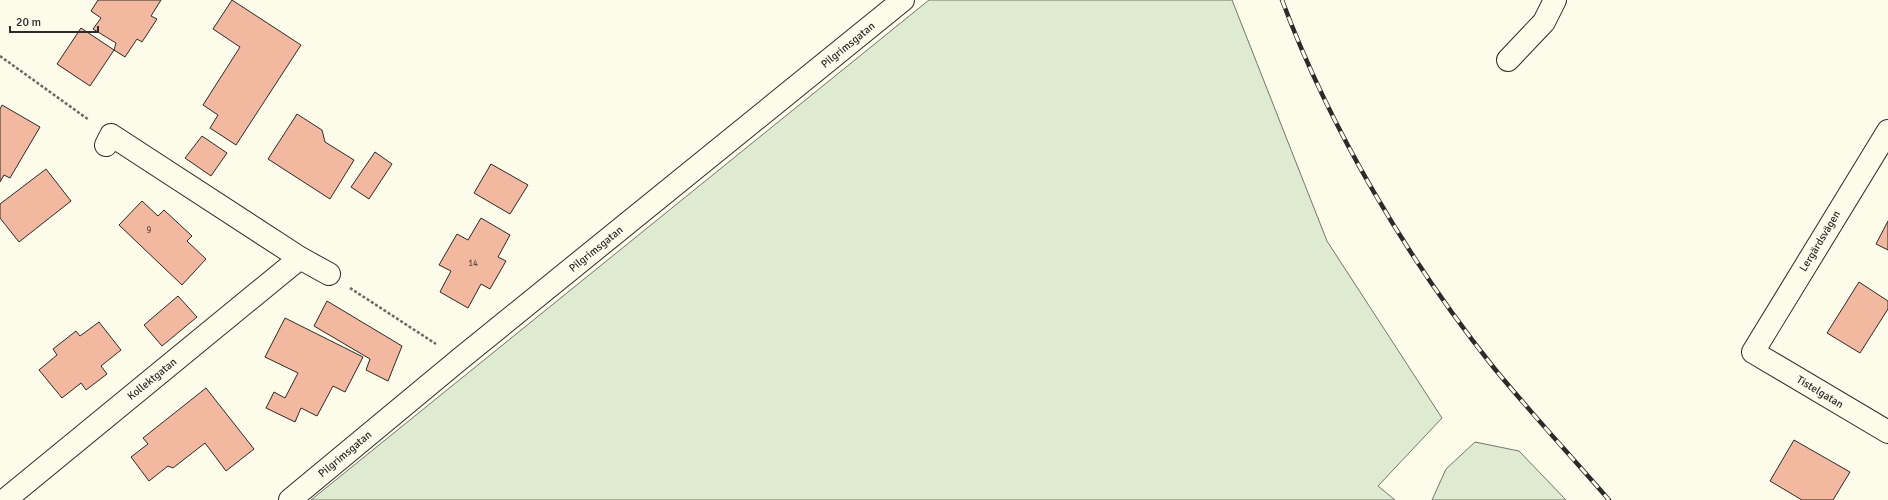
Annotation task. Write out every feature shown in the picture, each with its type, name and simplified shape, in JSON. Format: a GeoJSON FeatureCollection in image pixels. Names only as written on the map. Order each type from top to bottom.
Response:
{"type":"FeatureCollection","features":[{"type":"Feature","properties":{"kind":"street","name":"Pilgrimsgatan"},"geometry":{"type":"LineString","coordinates":[[290,500],[460,359],[903,0]]}},
{"type":"Feature","properties":{"kind":"street"},"geometry":{"type":"LineString","coordinates":[[1508,60],[1544,22],[1555,0]]}},
{"type":"Feature","properties":{"kind":"street","name":"Lergärdsvägen"},"geometry":{"type":"LineString","coordinates":[[1753,352],[1888,130]]}},
{"type":"Feature","properties":{"kind":"street"},"geometry":{"type":"LineString","coordinates":[[108,140],[300,258],[329,274]]}},
{"type":"Feature","properties":{"kind":"street","name":"Kollektgatan"},"geometry":{"type":"LineString","coordinates":[[5,500],[300,258]]}},
{"type":"Feature","properties":{"kind":"street","name":"Tistelgatan"},"geometry":{"type":"LineString","coordinates":[[1753,352],[1888,432]]}},
{"type":"Feature","properties":{"kind":"path"},"geometry":{"type":"LineString","coordinates":[[0,56],[108,140]]}},
{"type":"Feature","properties":{"kind":"path"},"geometry":{"type":"LineString","coordinates":[[329,274],[460,359]]}},
{"type":"Feature","properties":{"kind":"green space"},"geometry":{"type":"Polygon","coordinates":[[[929,0],[1232,0],[1327,241],[1442,418],[1378,486],[1395,500],[311,500],[929,0]]]}},
{"type":"Feature","properties":{"kind":"green space"},"geometry":{"type":"Polygon","coordinates":[[[1475,442],[1519,451],[1566,500],[1432,500],[1446,469],[1475,442]]]}},
{"type":"Feature","properties":{"kind":"building"},"geometry":{"type":"Polygon","coordinates":[[[98,0],[161,0],[151,16],[157,19],[142,42],[137,39],[125,57],[114,50],[116,43],[93,29],[101,18],[91,11],[98,0]]]}},
{"type":"Feature","properties":{"kind":"building"},"geometry":{"type":"Polygon","coordinates":[[[232,0],[301,45],[236,145],[210,128],[218,115],[203,105],[240,47],[213,29],[232,0]]]}},
{"type":"Feature","properties":{"kind":"building"},"geometry":{"type":"Polygon","coordinates":[[[81,28],[114,50],[90,86],[57,64],[81,28]]]}},
{"type":"Feature","properties":{"kind":"building"},"geometry":{"type":"Polygon","coordinates":[[[2,105],[40,127],[10,178],[4,175],[0,182],[0,109],[2,105]]]}},
{"type":"Feature","properties":{"kind":"building"},"geometry":{"type":"Polygon","coordinates":[[[297,114],[322,130],[325,142],[354,160],[330,199],[268,159],[297,114]]]}},
{"type":"Feature","properties":{"kind":"building"},"geometry":{"type":"Polygon","coordinates":[[[202,136],[227,153],[211,176],[185,158],[202,136]]]}},
{"type":"Feature","properties":{"kind":"building"},"geometry":{"type":"Polygon","coordinates":[[[375,152],[392,164],[369,199],[351,187],[375,152]]]}},
{"type":"Feature","properties":{"kind":"building"},"geometry":{"type":"Polygon","coordinates":[[[491,164],[528,185],[510,214],[474,193],[491,164]]]}},
{"type":"Feature","properties":{"kind":"building"},"geometry":{"type":"Polygon","coordinates":[[[46,169],[71,201],[19,242],[0,218],[0,204],[46,169]]]}},
{"type":"Feature","properties":{"kind":"building"},"geometry":{"type":"Polygon","coordinates":[[[142,201],[158,216],[164,210],[192,236],[187,241],[206,259],[182,285],[119,225],[142,201]]]}},
{"type":"Feature","properties":{"kind":"building"},"geometry":{"type":"Polygon","coordinates":[[[481,218],[510,235],[498,257],[506,261],[490,289],[481,284],[468,308],[440,292],[451,271],[439,265],[457,234],[468,240],[481,218]]]}},
{"type":"Feature","properties":{"kind":"building"},"geometry":{"type":"Polygon","coordinates":[[[1888,221],[1888,250],[1876,244],[1888,221]]]}},
{"type":"Feature","properties":{"kind":"building"},"geometry":{"type":"Polygon","coordinates":[[[1859,282],[1888,301],[1888,309],[1860,353],[1827,333],[1859,282]]]}},
{"type":"Feature","properties":{"kind":"building"},"geometry":{"type":"Polygon","coordinates":[[[178,296],[197,317],[162,346],[144,325],[178,296]]]}},
{"type":"Feature","properties":{"kind":"building"},"geometry":{"type":"Polygon","coordinates":[[[327,301],[402,346],[388,381],[366,370],[370,359],[314,326],[327,301]]]}},
{"type":"Feature","properties":{"kind":"building"},"geometry":{"type":"Polygon","coordinates":[[[285,318],[363,357],[345,392],[333,386],[317,416],[301,408],[295,422],[266,408],[274,392],[285,398],[298,373],[265,357],[285,318]]]}},
{"type":"Feature","properties":{"kind":"building"},"geometry":{"type":"Polygon","coordinates":[[[99,322],[121,350],[101,366],[107,374],[86,390],[81,383],[62,398],[39,370],[57,355],[53,349],[76,331],[80,336],[99,322]]]}},
{"type":"Feature","properties":{"kind":"building"},"geometry":{"type":"Polygon","coordinates":[[[206,388],[254,449],[226,471],[205,443],[173,468],[168,466],[149,481],[131,457],[148,444],[143,438],[206,388]]]}},
{"type":"Feature","properties":{"kind":"building"},"geometry":{"type":"Polygon","coordinates":[[[1794,440],[1850,472],[1833,500],[1802,500],[1770,481],[1794,440]]]}},
{"type":"Feature","properties":{"kind":"railway"},"geometry":{"type":"LineString","coordinates":[[1282,0],[1301,48],[1347,145],[1374,192],[1431,283],[1494,368],[1609,500]]}}]}
